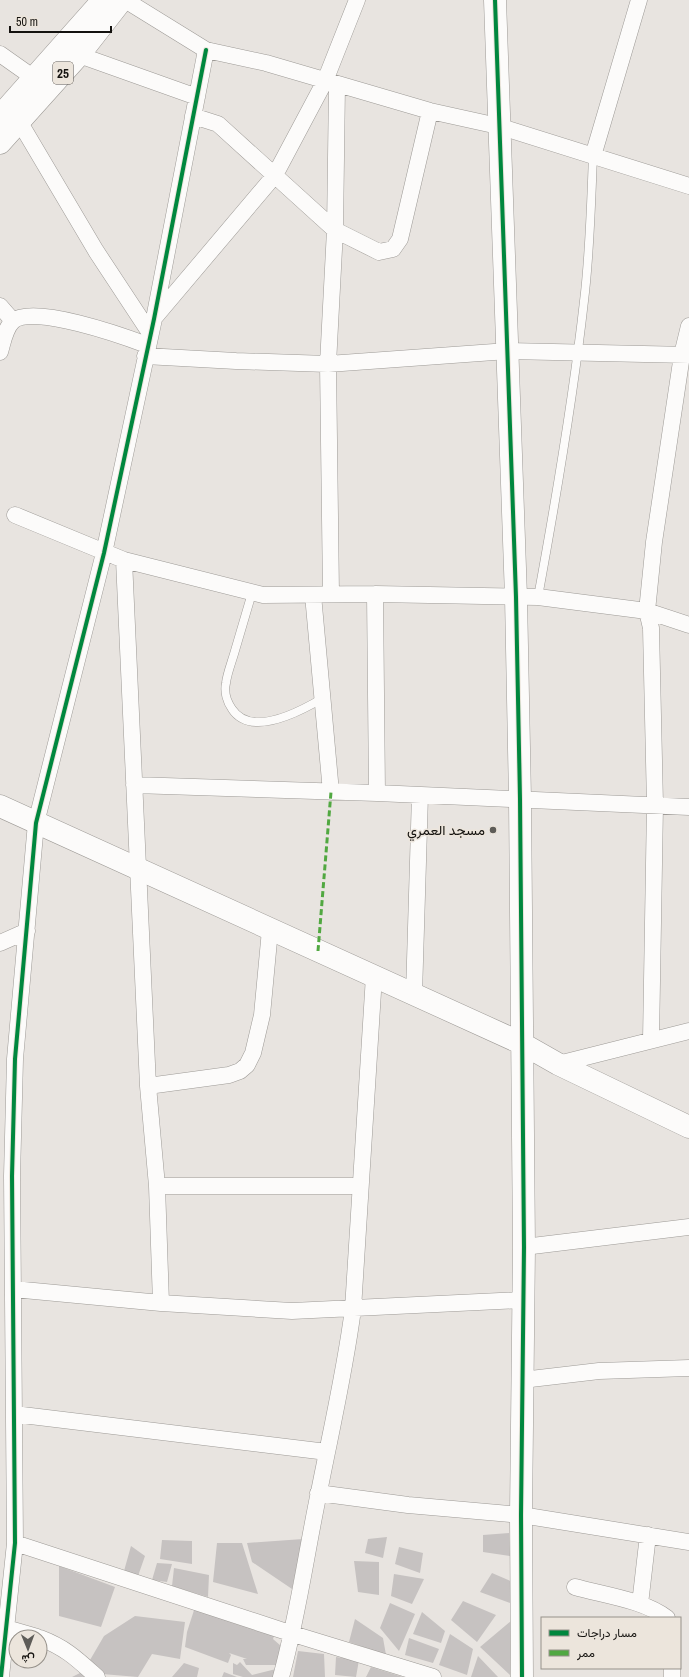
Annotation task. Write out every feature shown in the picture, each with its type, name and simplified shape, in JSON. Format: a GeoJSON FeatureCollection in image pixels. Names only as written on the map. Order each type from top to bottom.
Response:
{"type":"FeatureCollection","features":[{"type":"Feature","properties":{"kind":"main road","name":"25"},"geometry":{"type":"LineString","coordinates":[[0,144],[10,118],[34,78],[102,0]]}},
{"type":"Feature","properties":{"kind":"main road","name":"25"},"geometry":{"type":"LineString","coordinates":[[10,118],[79,55],[124,0]]}},
{"type":"Feature","properties":{"kind":"main road"},"geometry":{"type":"LineString","coordinates":[[496,1],[498,126],[508,351],[516,597],[520,799],[524,1247],[522,1300],[522,1677]]}},
{"type":"Feature","properties":{"kind":"main road"},"geometry":{"type":"LineString","coordinates":[[0,806],[137,870],[521,1043],[558,1064],[689,1127]]}},
{"type":"Feature","properties":{"kind":"street"},"geometry":{"type":"LineString","coordinates":[[124,0],[206,50],[266,63],[430,111],[498,126],[689,186]]}},
{"type":"Feature","properties":{"kind":"street"},"geometry":{"type":"LineString","coordinates":[[149,338],[275,175],[331,83],[357,0]]}},
{"type":"Feature","properties":{"kind":"street"},"geometry":{"type":"LineString","coordinates":[[592,156],[639,0]]}},
{"type":"Feature","properties":{"kind":"street"},"geometry":{"type":"LineString","coordinates":[[1,1677],[4,1620],[15,1543],[14,1414],[7,1397],[13,1289],[6,1175],[36,823],[104,553],[149,338],[206,50]]}},
{"type":"Feature","properties":{"kind":"street"},"geometry":{"type":"LineString","coordinates":[[0,54],[34,78]]}},
{"type":"Feature","properties":{"kind":"street"},"geometry":{"type":"LineString","coordinates":[[79,55],[197,97]]}},
{"type":"Feature","properties":{"kind":"street"},"geometry":{"type":"LineString","coordinates":[[331,83],[335,230],[328,364],[331,594]]}},
{"type":"Feature","properties":{"kind":"street"},"geometry":{"type":"LineString","coordinates":[[193,116],[218,124],[335,230],[379,252],[393,249],[400,239],[430,111]]}},
{"type":"Feature","properties":{"kind":"street"},"geometry":{"type":"LineString","coordinates":[[10,118],[96,251],[149,338]]}},
{"type":"Feature","properties":{"kind":"street"},"geometry":{"type":"LineString","coordinates":[[0,306],[14,321]]}},
{"type":"Feature","properties":{"kind":"street"},"geometry":{"type":"LineString","coordinates":[[0,352],[8,327],[21,317],[30,315],[47,317],[115,334],[149,338],[236,361],[328,364],[508,351],[685,355]]}},
{"type":"Feature","properties":{"kind":"street"},"geometry":{"type":"LineString","coordinates":[[651,1040],[655,805],[651,628],[647,611],[654,542],[689,326]]}},
{"type":"Feature","properties":{"kind":"street"},"geometry":{"type":"LineString","coordinates":[[15,515],[124,560],[252,593],[275,596],[375,594],[538,597],[647,611],[689,625]]}},
{"type":"Feature","properties":{"kind":"street"},"geometry":{"type":"LineString","coordinates":[[124,560],[148,1086],[157,1186],[160,1303]]}},
{"type":"Feature","properties":{"kind":"street"},"geometry":{"type":"LineString","coordinates":[[375,594],[377,793]]}},
{"type":"Feature","properties":{"kind":"street"},"geometry":{"type":"LineString","coordinates":[[313,595],[331,792]]}},
{"type":"Feature","properties":{"kind":"street"},"geometry":{"type":"LineString","coordinates":[[134,785],[377,793],[689,807]]}},
{"type":"Feature","properties":{"kind":"street"},"geometry":{"type":"LineString","coordinates":[[414,994],[420,795]]}},
{"type":"Feature","properties":{"kind":"street"},"geometry":{"type":"LineString","coordinates":[[148,1086],[229,1075],[240,1071],[247,1065],[253,1053],[262,1014],[270,930]]}},
{"type":"Feature","properties":{"kind":"street"},"geometry":{"type":"LineString","coordinates":[[0,943],[27,931]]}},
{"type":"Feature","properties":{"kind":"street"},"geometry":{"type":"LineString","coordinates":[[281,1677],[293,1634],[318,1493],[341,1384],[353,1309],[374,976]]}},
{"type":"Feature","properties":{"kind":"street"},"geometry":{"type":"LineString","coordinates":[[558,1064],[689,1031]]}},
{"type":"Feature","properties":{"kind":"street"},"geometry":{"type":"LineString","coordinates":[[157,1186],[360,1186]]}},
{"type":"Feature","properties":{"kind":"street"},"geometry":{"type":"LineString","coordinates":[[524,1247],[689,1227]]}},
{"type":"Feature","properties":{"kind":"street"},"geometry":{"type":"LineString","coordinates":[[13,1289],[160,1303],[292,1311],[522,1300]]}},
{"type":"Feature","properties":{"kind":"street"},"geometry":{"type":"LineString","coordinates":[[522,1380],[600,1371],[689,1368]]}},
{"type":"Feature","properties":{"kind":"street"},"geometry":{"type":"LineString","coordinates":[[14,1414],[327,1452]]}},
{"type":"Feature","properties":{"kind":"street"},"geometry":{"type":"LineString","coordinates":[[318,1493],[408,1505],[521,1515],[689,1542]]}},
{"type":"Feature","properties":{"kind":"street"},"geometry":{"type":"LineString","coordinates":[[640,1604],[648,1536]]}},
{"type":"Feature","properties":{"kind":"street"},"geometry":{"type":"LineString","coordinates":[[15,1543],[293,1634],[433,1677]]}},
{"type":"Feature","properties":{"kind":"street"},"geometry":{"type":"LineString","coordinates":[[575,1587],[640,1604],[661,1613],[666,1617]]}},
{"type":"Feature","properties":{"kind":"street"},"geometry":{"type":"LineString","coordinates":[[4,1620],[21,1629]]}},
{"type":"Feature","properties":{"kind":"street"},"geometry":{"type":"LineString","coordinates":[[48,1641],[58,1645],[77,1658],[97,1677]]}},
{"type":"Feature","properties":{"kind":"lane"},"geometry":{"type":"LineString","coordinates":[[538,597],[557,491],[584,300],[590,232],[592,156]]}},
{"type":"Feature","properties":{"kind":"lane"},"geometry":{"type":"LineString","coordinates":[[252,593],[225,684],[226,695],[231,708],[241,719],[253,722],[293,715],[323,698]]}},
{"type":"Feature","properties":{"kind":"building"},"geometry":{"type":"Polygon","coordinates":[[[509,1533],[510,1556],[483,1552],[483,1535],[509,1533]]]}},
{"type":"Feature","properties":{"kind":"building"},"geometry":{"type":"Polygon","coordinates":[[[387,1537],[383,1558],[365,1553],[368,1539],[387,1537]]]}},
{"type":"Feature","properties":{"kind":"building"},"geometry":{"type":"Polygon","coordinates":[[[303,1539],[292,1589],[252,1562],[247,1543],[303,1539]]]}},
{"type":"Feature","properties":{"kind":"building"},"geometry":{"type":"Polygon","coordinates":[[[162,1540],[192,1541],[192,1564],[160,1559],[162,1540]]]}},
{"type":"Feature","properties":{"kind":"building"},"geometry":{"type":"Polygon","coordinates":[[[217,1543],[242,1543],[258,1594],[213,1582],[217,1543]]]}},
{"type":"Feature","properties":{"kind":"building"},"geometry":{"type":"Polygon","coordinates":[[[131,1546],[145,1556],[138,1576],[124,1571],[131,1546]]]}},
{"type":"Feature","properties":{"kind":"building"},"geometry":{"type":"Polygon","coordinates":[[[399,1547],[423,1553],[420,1573],[395,1564],[399,1547]]]}},
{"type":"Feature","properties":{"kind":"building"},"geometry":{"type":"Polygon","coordinates":[[[354,1561],[379,1562],[379,1595],[358,1592],[354,1561]]]}},
{"type":"Feature","properties":{"kind":"building"},"geometry":{"type":"Polygon","coordinates":[[[157,1563],[172,1564],[167,1582],[152,1580],[157,1563]]]}},
{"type":"Feature","properties":{"kind":"building"},"geometry":{"type":"Polygon","coordinates":[[[59,1566],[115,1587],[101,1627],[59,1616],[59,1566]]]}},
{"type":"Feature","properties":{"kind":"building"},"geometry":{"type":"Polygon","coordinates":[[[174,1568],[209,1575],[208,1597],[172,1586],[174,1568]]]}},
{"type":"Feature","properties":{"kind":"building"},"geometry":{"type":"Polygon","coordinates":[[[492,1573],[515,1583],[513,1604],[480,1592],[492,1573]]]}},
{"type":"Feature","properties":{"kind":"building"},"geometry":{"type":"Polygon","coordinates":[[[394,1574],[424,1579],[412,1604],[391,1596],[394,1574]]]}},
{"type":"Feature","properties":{"kind":"building"},"geometry":{"type":"Polygon","coordinates":[[[463,1601],[496,1615],[477,1642],[451,1620],[463,1601]]]}},
{"type":"Feature","properties":{"kind":"building"},"geometry":{"type":"Polygon","coordinates":[[[390,1603],[415,1614],[399,1651],[380,1628],[390,1603]]]}},
{"type":"Feature","properties":{"kind":"building"},"geometry":{"type":"Polygon","coordinates":[[[195,1607],[275,1633],[273,1639],[281,1646],[277,1665],[246,1665],[243,1659],[247,1659],[229,1653],[231,1655],[228,1663],[185,1647],[187,1632],[195,1607]]]}},
{"type":"Feature","properties":{"kind":"building"},"geometry":{"type":"Polygon","coordinates":[[[422,1612],[445,1631],[441,1643],[413,1634],[422,1612]]]}},
{"type":"Feature","properties":{"kind":"building"},"geometry":{"type":"Polygon","coordinates":[[[135,1616],[185,1622],[180,1659],[152,1654],[138,1677],[102,1674],[90,1660],[104,1636],[135,1616]]]}},
{"type":"Feature","properties":{"kind":"building"},"geometry":{"type":"Polygon","coordinates":[[[355,1619],[383,1638],[386,1655],[349,1642],[355,1619]]]}},
{"type":"Feature","properties":{"kind":"building"},"geometry":{"type":"Polygon","coordinates":[[[511,1621],[510,1675],[480,1647],[511,1621]]]}},
{"type":"Feature","properties":{"kind":"building"},"geometry":{"type":"Polygon","coordinates":[[[450,1634],[473,1649],[467,1675],[439,1665],[450,1634]]]}},
{"type":"Feature","properties":{"kind":"building"},"geometry":{"type":"Polygon","coordinates":[[[409,1638],[439,1649],[433,1663],[405,1655],[409,1638]]]}},
{"type":"Feature","properties":{"kind":"building"},"geometry":{"type":"Polygon","coordinates":[[[298,1651],[324,1654],[325,1677],[293,1677],[298,1651]]]}},
{"type":"Feature","properties":{"kind":"building"},"geometry":{"type":"Polygon","coordinates":[[[478,1656],[498,1677],[471,1677],[478,1656]]]}},
{"type":"Feature","properties":{"kind":"building"},"geometry":{"type":"Polygon","coordinates":[[[336,1657],[359,1660],[356,1677],[335,1675],[336,1657]]]}},
{"type":"Feature","properties":{"kind":"building"},"geometry":{"type":"Polygon","coordinates":[[[240,1662],[252,1675],[276,1669],[273,1677],[243,1677],[233,1674],[233,1663],[237,1665],[240,1662]]]}},
{"type":"Feature","properties":{"kind":"building"},"geometry":{"type":"Polygon","coordinates":[[[184,1663],[199,1668],[197,1677],[172,1677],[184,1663]]]}},
{"type":"Feature","properties":{"kind":"building"},"geometry":{"type":"Polygon","coordinates":[[[371,1667],[403,1677],[366,1677],[371,1667]]]}},
{"type":"Feature","properties":{"kind":"building"},"geometry":{"type":"Polygon","coordinates":[[[88,1669],[93,1677],[72,1677],[88,1669]]]}},
{"type":"Feature","properties":{"kind":"building"},"geometry":{"type":"Polygon","coordinates":[[[224,1672],[237,1677],[222,1677],[224,1672]]]}},
{"type":"Feature","properties":{"kind":"marked path"},"geometry":{"type":"LineString","coordinates":[[318,951],[331,792]]}},
{"type":"Feature","properties":{"kind":"cycle path"},"geometry":{"type":"LineString","coordinates":[[495,0],[516,597],[520,799],[524,1247],[521,1515],[522,1677]]}},
{"type":"Feature","properties":{"kind":"cycle path"},"geometry":{"type":"LineString","coordinates":[[1,1677],[15,1543],[12,1176],[15,1059],[36,823],[104,553],[154,319],[206,50]]}},
{"type":"Feature","properties":{"kind":"place","name":"مسجد العمري"},"geometry":{"type":"Point","coordinates":[493,830]}}]}
